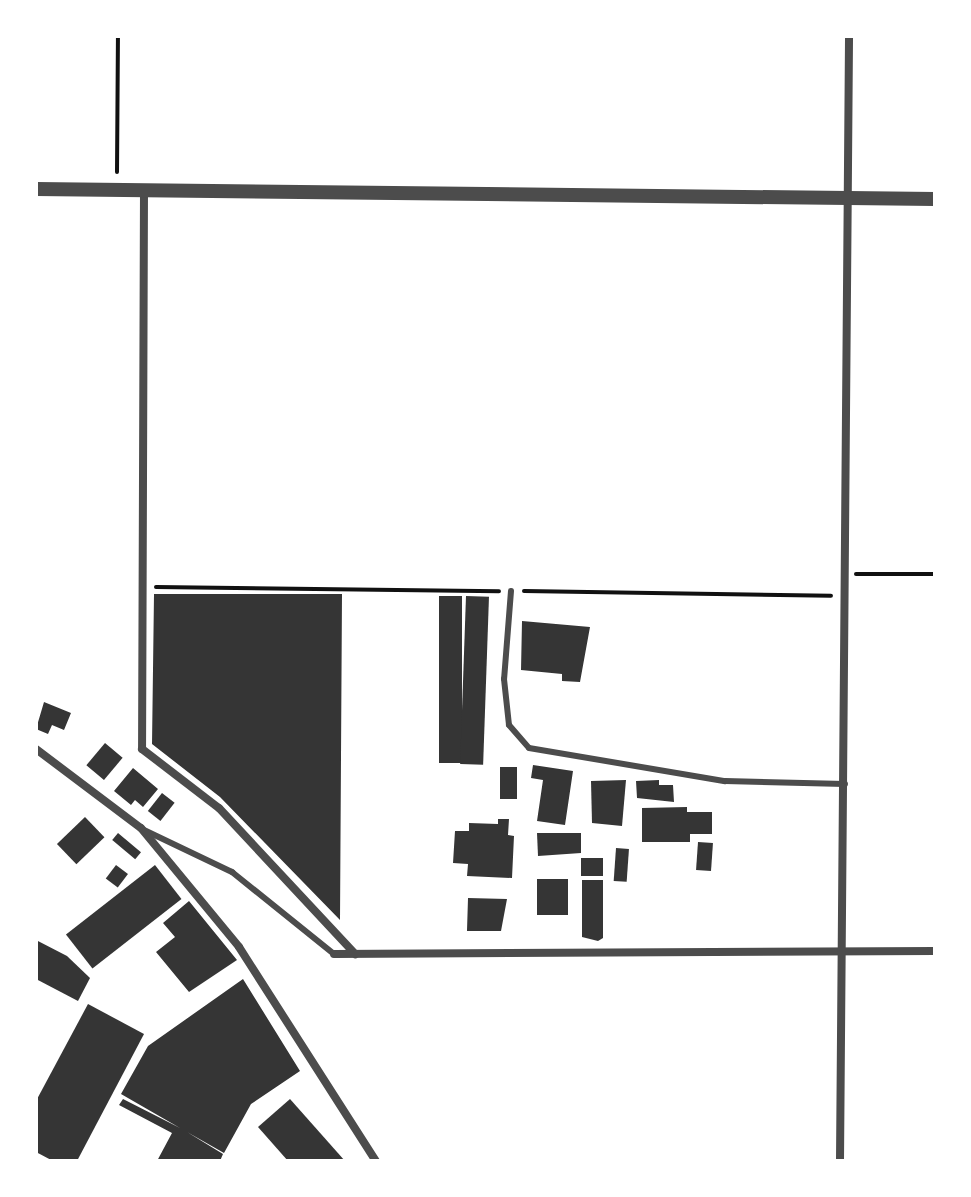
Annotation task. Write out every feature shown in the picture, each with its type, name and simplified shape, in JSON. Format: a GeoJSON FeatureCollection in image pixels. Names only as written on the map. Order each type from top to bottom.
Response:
{"type":"FeatureCollection","features":[{"type":"Feature","properties":{"kind":"street"},"geometry":{"type":"LineString","coordinates":[[840,1161],[849,36]]}},
{"type":"Feature","properties":{"kind":"street"},"geometry":{"type":"LineString","coordinates":[[36,189],[935,199]]}},
{"type":"Feature","properties":{"kind":"street"},"geometry":{"type":"LineString","coordinates":[[144,190],[142,749],[219,808],[355,954]]}},
{"type":"Feature","properties":{"kind":"street"},"geometry":{"type":"LineString","coordinates":[[36,749],[141,828],[239,947],[376,1161]]}},
{"type":"Feature","properties":{"kind":"street"},"geometry":{"type":"LineString","coordinates":[[334,954],[841,955],[935,951]]}},
{"type":"Feature","properties":{"kind":"lane"},"geometry":{"type":"LineString","coordinates":[[511,591],[504,679],[509,725],[529,748],[725,781],[845,784]]}},
{"type":"Feature","properties":{"kind":"lane"},"geometry":{"type":"LineString","coordinates":[[141,828],[232,872],[334,954]]}},
{"type":"Feature","properties":{"kind":"path"},"geometry":{"type":"LineString","coordinates":[[117,190],[118,36]]}},
{"type":"Feature","properties":{"kind":"path"},"geometry":{"type":"LineString","coordinates":[[846,574],[935,574]]}},
{"type":"Feature","properties":{"kind":"path"},"geometry":{"type":"LineString","coordinates":[[142,586],[846,597]]}},
{"type":"Feature","properties":{"kind":"building"},"geometry":{"type":"Polygon","coordinates":[[[154,594],[342,594],[340,920],[220,797],[152,744],[154,594]]]}},
{"type":"Feature","properties":{"kind":"building"},"geometry":{"type":"Polygon","coordinates":[[[439,596],[462,596],[462,763],[439,763],[439,596]]]}},
{"type":"Feature","properties":{"kind":"building"},"geometry":{"type":"Polygon","coordinates":[[[466,596],[489,597],[483,765],[460,764],[466,596]]]}},
{"type":"Feature","properties":{"kind":"building"},"geometry":{"type":"Polygon","coordinates":[[[522,621],[590,627],[580,682],[562,681],[562,674],[521,670],[522,621]]]}},
{"type":"Feature","properties":{"kind":"building"},"geometry":{"type":"Polygon","coordinates":[[[44,702],[71,713],[64,730],[52,725],[48,734],[36,729],[44,702]]]}},
{"type":"Feature","properties":{"kind":"building"},"geometry":{"type":"Polygon","coordinates":[[[105,743],[123,758],[104,780],[86,765],[105,743]]]}},
{"type":"Feature","properties":{"kind":"building"},"geometry":{"type":"Polygon","coordinates":[[[533,765],[573,771],[565,825],[537,821],[543,780],[531,778],[533,765]]]}},
{"type":"Feature","properties":{"kind":"building"},"geometry":{"type":"Polygon","coordinates":[[[500,767],[517,767],[517,799],[500,799],[500,767]]]}},
{"type":"Feature","properties":{"kind":"building"},"geometry":{"type":"Polygon","coordinates":[[[133,768],[158,789],[143,807],[135,800],[131,805],[114,791],[133,768]]]}},
{"type":"Feature","properties":{"kind":"building"},"geometry":{"type":"Polygon","coordinates":[[[626,780],[622,826],[592,823],[591,781],[626,780]]]}},
{"type":"Feature","properties":{"kind":"building"},"geometry":{"type":"Polygon","coordinates":[[[659,780],[659,785],[673,785],[674,802],[637,798],[636,781],[659,780]]]}},
{"type":"Feature","properties":{"kind":"building"},"geometry":{"type":"Polygon","coordinates":[[[162,793],[175,803],[160,821],[148,811],[162,793]]]}},
{"type":"Feature","properties":{"kind":"building"},"geometry":{"type":"Polygon","coordinates":[[[687,807],[687,812],[712,812],[712,834],[690,834],[690,842],[642,842],[642,808],[687,807]]]}},
{"type":"Feature","properties":{"kind":"building"},"geometry":{"type":"Polygon","coordinates":[[[85,817],[104,837],[76,864],[57,844],[85,817]]]}},
{"type":"Feature","properties":{"kind":"building"},"geometry":{"type":"Polygon","coordinates":[[[498,819],[509,819],[508,835],[514,836],[512,878],[467,876],[468,864],[453,863],[455,831],[469,831],[469,823],[498,824],[498,819]]]}},
{"type":"Feature","properties":{"kind":"building"},"geometry":{"type":"Polygon","coordinates":[[[118,833],[141,852],[135,859],[112,840],[118,833]]]}},
{"type":"Feature","properties":{"kind":"building"},"geometry":{"type":"Polygon","coordinates":[[[537,833],[581,833],[581,853],[538,856],[537,833]]]}},
{"type":"Feature","properties":{"kind":"building"},"geometry":{"type":"Polygon","coordinates":[[[698,842],[713,843],[711,871],[696,870],[698,842]]]}},
{"type":"Feature","properties":{"kind":"building"},"geometry":{"type":"Polygon","coordinates":[[[616,848],[629,849],[627,882],[614,881],[616,848]]]}},
{"type":"Feature","properties":{"kind":"building"},"geometry":{"type":"Polygon","coordinates":[[[581,858],[603,858],[603,876],[581,876],[581,858]]]}},
{"type":"Feature","properties":{"kind":"building"},"geometry":{"type":"Polygon","coordinates":[[[116,865],[128,874],[118,888],[106,879],[116,865]]]}},
{"type":"Feature","properties":{"kind":"building"},"geometry":{"type":"Polygon","coordinates":[[[155,865],[181,899],[92,968],[66,935],[155,865]]]}},
{"type":"Feature","properties":{"kind":"building"},"geometry":{"type":"Polygon","coordinates":[[[537,879],[568,879],[568,915],[537,915],[537,879]]]}},
{"type":"Feature","properties":{"kind":"building"},"geometry":{"type":"Polygon","coordinates":[[[582,880],[603,880],[603,938],[598,941],[582,937],[582,880]]]}},
{"type":"Feature","properties":{"kind":"building"},"geometry":{"type":"Polygon","coordinates":[[[468,898],[507,899],[501,931],[467,931],[468,898]]]}},
{"type":"Feature","properties":{"kind":"building"},"geometry":{"type":"Polygon","coordinates":[[[189,901],[237,960],[189,992],[156,952],[175,937],[163,923],[189,901]]]}},
{"type":"Feature","properties":{"kind":"building"},"geometry":{"type":"Polygon","coordinates":[[[36,940],[67,956],[90,978],[78,1001],[36,979],[36,940]]]}},
{"type":"Feature","properties":{"kind":"building"},"geometry":{"type":"Polygon","coordinates":[[[243,979],[300,1071],[251,1104],[224,1153],[187,1132],[223,1154],[220,1161],[157,1161],[172,1133],[119,1105],[123,1099],[180,1128],[121,1094],[148,1046],[243,979]]]}},
{"type":"Feature","properties":{"kind":"building"},"geometry":{"type":"Polygon","coordinates":[[[88,1004],[144,1034],[77,1161],[53,1161],[36,1152],[36,1101],[88,1004]]]}},
{"type":"Feature","properties":{"kind":"building"},"geometry":{"type":"Polygon","coordinates":[[[290,1099],[345,1161],[288,1161],[258,1127],[290,1099]]]}}]}
